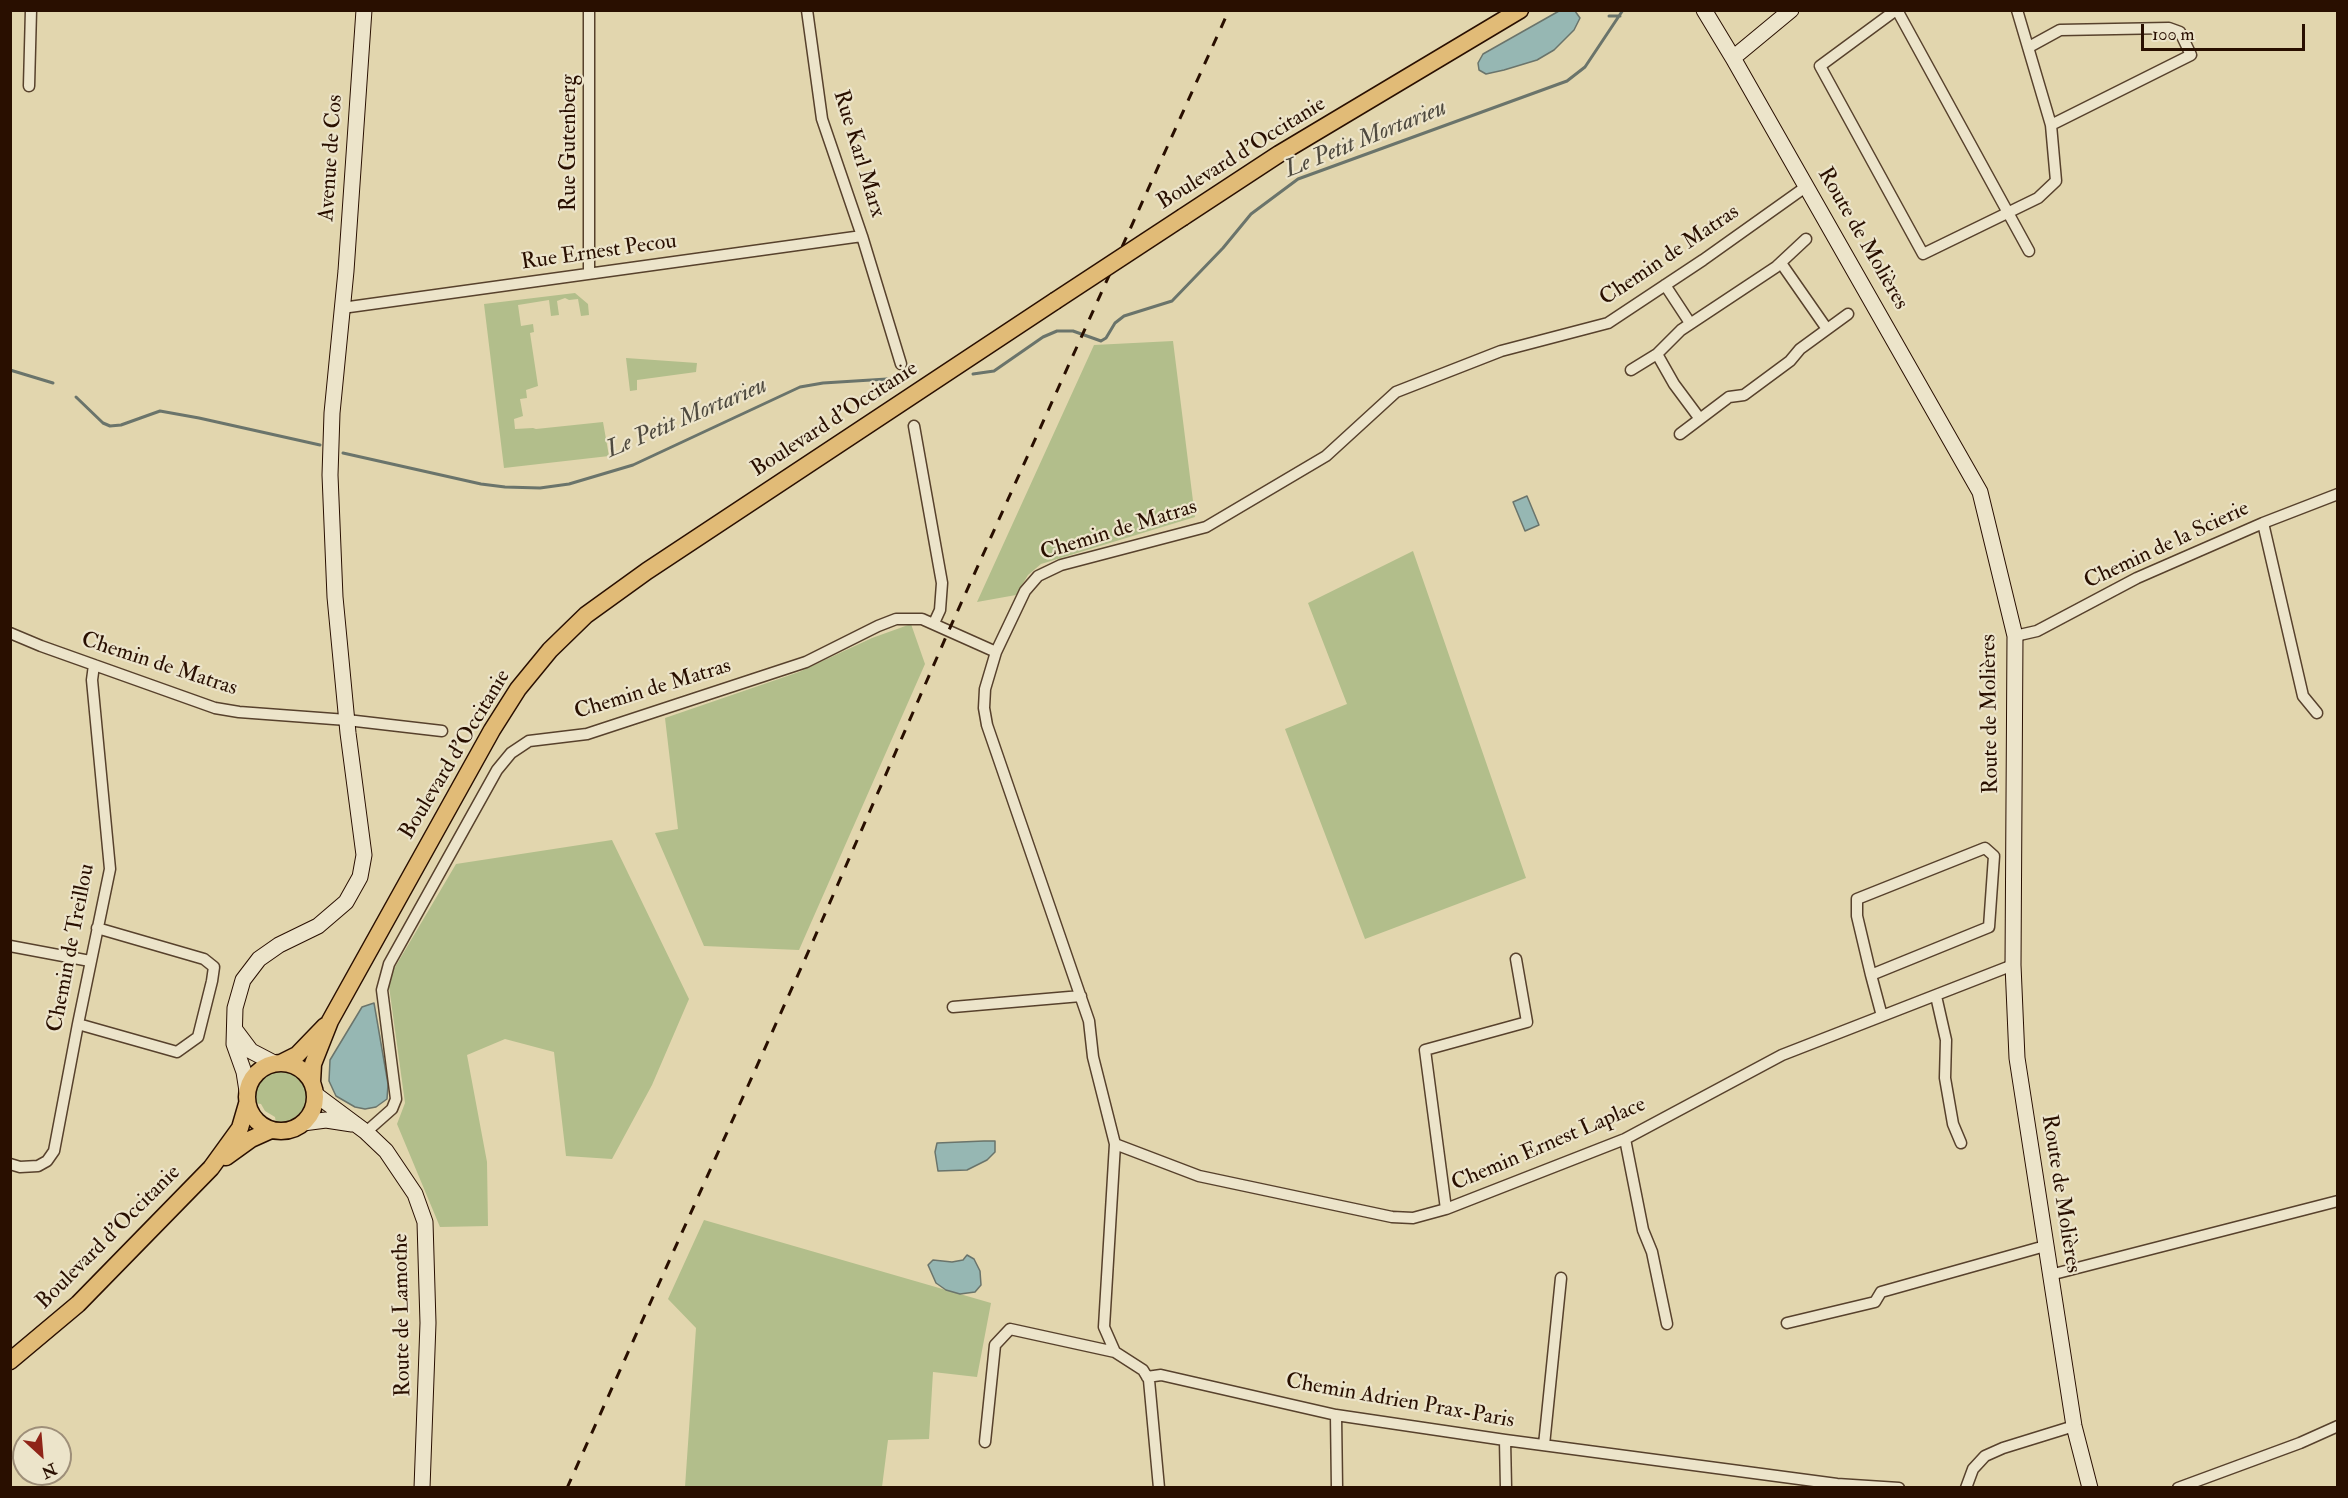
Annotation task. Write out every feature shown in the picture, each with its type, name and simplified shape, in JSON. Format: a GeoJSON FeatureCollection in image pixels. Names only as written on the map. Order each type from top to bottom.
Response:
{"type":"FeatureCollection","features":[{"type":"Feature","properties":{"kind":"main road","name":"Boulevard d'Occitanie"},"geometry":{"type":"LineString","coordinates":[[314,1088],[313,1064],[330,1021],[504,710],[533,669],[568,632],[606,600],[647,571],[1279,154],[1520,10]]}},
{"type":"Feature","properties":{"kind":"main road","name":"Boulevard d'Occitanie"},"geometry":{"type":"LineString","coordinates":[[278,1063],[297,1055],[330,1021]]}},
{"type":"Feature","properties":{"kind":"main road"},"geometry":{"type":"LineString","coordinates":[[278,1063],[289,1064],[302,1070],[314,1088],[313,1109],[303,1123],[288,1130],[271,1130],[253,1117],[247,1097],[256,1073],[278,1063]]}},
{"type":"Feature","properties":{"kind":"main road","name":"Boulevard d'Occitanie"},"geometry":{"type":"LineString","coordinates":[[10,1361],[78,1304],[211,1168],[240,1128],[247,1097]]}},
{"type":"Feature","properties":{"kind":"main road","name":"Boulevard d'Occitanie"},"geometry":{"type":"LineString","coordinates":[[211,1168],[251,1139],[271,1130]]}},
{"type":"Feature","properties":{"kind":"street"},"geometry":{"type":"LineString","coordinates":[[29,86],[31,10]]}},
{"type":"Feature","properties":{"kind":"street","name":"Avenue de Cos"},"geometry":{"type":"LineString","coordinates":[[347,720],[334,597],[330,474],[332,413],[364,10]]}},
{"type":"Feature","properties":{"kind":"street","name":"Rue Gutenberg"},"geometry":{"type":"LineString","coordinates":[[589,10],[589,274]]}},
{"type":"Feature","properties":{"kind":"street","name":"Rue Karl Marx"},"geometry":{"type":"LineString","coordinates":[[807,10],[822,119],[862,237],[901,364]]}},
{"type":"Feature","properties":{"kind":"street","name":"Route de Molières"},"geometry":{"type":"LineString","coordinates":[[1704,10],[1807,186],[1980,492],[2015,636],[2013,965],[2017,1058],[2074,1426],[2090,1488]]}},
{"type":"Feature","properties":{"kind":"street"},"geometry":{"type":"LineString","coordinates":[[1733,58],[1791,10]]}},
{"type":"Feature","properties":{"kind":"street"},"geometry":{"type":"LineString","coordinates":[[2017,10],[2051,125],[2056,181],[2038,198],[2008,212],[1923,254],[1820,66],[1897,10],[2008,212],[2029,251]]}},
{"type":"Feature","properties":{"kind":"street"},"geometry":{"type":"LineString","coordinates":[[2029,47],[2060,30],[2169,28],[2180,32],[2191,55],[2051,125]]}},
{"type":"Feature","properties":{"kind":"street","name":"Chemin de Matras"},"geometry":{"type":"LineString","coordinates":[[363,1130],[392,1109],[396,1099],[382,990],[388,964],[497,770],[511,753],[529,741],[586,734],[806,662],[878,626],[896,620],[911,618],[934,623],[996,652],[1025,591],[1031,582],[1043,573],[1060,565],[1206,527],[1326,456],[1396,392],[1501,351],[1608,323],[1807,186]]}},
{"type":"Feature","properties":{"kind":"street","name":"Rue Ernest Pecou"},"geometry":{"type":"LineString","coordinates":[[342,308],[862,237]]}},
{"type":"Feature","properties":{"kind":"street"},"geometry":{"type":"LineString","coordinates":[[1631,370],[1657,354],[1690,323],[1781,263],[1806,239]]}},
{"type":"Feature","properties":{"kind":"street"},"geometry":{"type":"LineString","coordinates":[[1781,263],[1827,329]]}},
{"type":"Feature","properties":{"kind":"street"},"geometry":{"type":"LineString","coordinates":[[1665,285],[1690,323]]}},
{"type":"Feature","properties":{"kind":"street"},"geometry":{"type":"LineString","coordinates":[[1680,434],[1729,397],[1744,395],[1790,361],[1800,349],[1848,314]]}},
{"type":"Feature","properties":{"kind":"street"},"geometry":{"type":"LineString","coordinates":[[1657,354],[1674,384],[1700,419]]}},
{"type":"Feature","properties":{"kind":"street"},"geometry":{"type":"LineString","coordinates":[[914,426],[942,583],[940,610],[934,623]]}},
{"type":"Feature","properties":{"kind":"street","name":"Chemin de la Scierie"},"geometry":{"type":"LineString","coordinates":[[2015,636],[2037,631],[2137,578],[2263,523],[2337,494]]}},
{"type":"Feature","properties":{"kind":"street"},"geometry":{"type":"LineString","coordinates":[[2263,523],[2302,696],[2317,712]]}},
{"type":"Feature","properties":{"kind":"street","name":"Chemin de Matras"},"geometry":{"type":"LineString","coordinates":[[10,633],[94,666],[215,708],[442,731]]}},
{"type":"Feature","properties":{"kind":"street"},"geometry":{"type":"LineString","coordinates":[[996,652],[985,689],[984,708],[987,725],[1089,1021],[1093,1057],[1115,1144],[1104,1326],[1114,1352]]}},
{"type":"Feature","properties":{"kind":"street","name":"Chemin de Treillou"},"geometry":{"type":"LineString","coordinates":[[10,1164],[20,1167],[38,1166],[47,1161],[54,1151],[110,869],[92,680],[94,666]]}},
{"type":"Feature","properties":{"kind":"street"},"geometry":{"type":"LineString","coordinates":[[247,1097],[244,1072],[234,1044],[235,1008],[238,994],[250,969],[259,959],[279,945],[318,926],[346,902],[360,877],[364,855],[347,720]]}},
{"type":"Feature","properties":{"kind":"street"},"geometry":{"type":"LineString","coordinates":[[1871,975],[1989,927],[1994,856],[1985,848],[1857,899],[1857,916],[1871,975],[1882,1016]]}},
{"type":"Feature","properties":{"kind":"street"},"geometry":{"type":"LineString","coordinates":[[78,1024],[177,1052],[198,1037],[212,981],[214,967],[204,959],[97,928]]}},
{"type":"Feature","properties":{"kind":"street"},"geometry":{"type":"LineString","coordinates":[[10,946],[90,961]]}},
{"type":"Feature","properties":{"kind":"street"},"geometry":{"type":"LineString","coordinates":[[1446,1209],[1425,1050],[1527,1023],[1516,959]]}},
{"type":"Feature","properties":{"kind":"street","name":"Chemin Ernest Laplace"},"geometry":{"type":"LineString","coordinates":[[1115,1144],[1198,1176],[1392,1217],[1413,1218],[1446,1209],[1625,1139],[1782,1055],[2013,965]]}},
{"type":"Feature","properties":{"kind":"street"},"geometry":{"type":"LineString","coordinates":[[953,1007],[1081,996]]}},
{"type":"Feature","properties":{"kind":"street"},"geometry":{"type":"LineString","coordinates":[[1936,996],[1946,1040],[1945,1078],[1953,1124],[1961,1143]]}},
{"type":"Feature","properties":{"kind":"street"},"geometry":{"type":"LineString","coordinates":[[236,1031],[251,1051],[278,1063]]}},
{"type":"Feature","properties":{"kind":"street","name":"Route de Lamothe"},"geometry":{"type":"LineString","coordinates":[[314,1088],[386,1151],[404,1174],[415,1194],[424,1222],[428,1323],[422,1488]]}},
{"type":"Feature","properties":{"kind":"street","name":"Route de Lamothe"},"geometry":{"type":"LineString","coordinates":[[303,1123],[335,1120],[363,1130]]}},
{"type":"Feature","properties":{"kind":"street"},"geometry":{"type":"LineString","coordinates":[[1625,1139],[1643,1230],[1652,1252],[1667,1324]]}},
{"type":"Feature","properties":{"kind":"street"},"geometry":{"type":"LineString","coordinates":[[2050,1275],[2337,1201]]}},
{"type":"Feature","properties":{"kind":"street"},"geometry":{"type":"LineString","coordinates":[[1786,1323],[1875,1302],[1881,1292],[2045,1246]]}},
{"type":"Feature","properties":{"kind":"street"},"geometry":{"type":"LineString","coordinates":[[1544,1445],[1561,1278]]}},
{"type":"Feature","properties":{"kind":"street"},"geometry":{"type":"LineString","coordinates":[[985,1442],[995,1345],[1010,1329],[1114,1352],[1143,1370],[1149,1380],[1159,1488]]}},
{"type":"Feature","properties":{"kind":"street","name":"Chemin Adrien Prax-Paris"},"geometry":{"type":"LineString","coordinates":[[1147,1377],[1161,1375],[1336,1414],[1505,1440],[1837,1484],[1899,1488]]}},
{"type":"Feature","properties":{"kind":"street"},"geometry":{"type":"LineString","coordinates":[[1336,1414],[1337,1488]]}},
{"type":"Feature","properties":{"kind":"street"},"geometry":{"type":"LineString","coordinates":[[1966,1488],[1973,1469],[1985,1456],[2003,1448],[2074,1426]]}},
{"type":"Feature","properties":{"kind":"street"},"geometry":{"type":"LineString","coordinates":[[2178,1488],[2300,1443],[2337,1426]]}},
{"type":"Feature","properties":{"kind":"street"},"geometry":{"type":"LineString","coordinates":[[1505,1440],[1506,1488]]}},
{"type":"Feature","properties":{"kind":"green space"},"geometry":{"type":"Polygon","coordinates":[[[575,293],[588,304],[589,315],[581,316],[578,299],[565,298],[557,301],[559,315],[551,316],[549,300],[518,305],[521,326],[533,324],[534,332],[530,333],[538,386],[526,390],[527,398],[520,399],[523,416],[514,419],[515,429],[603,422],[609,456],[504,468],[484,304],[575,293]]]}},
{"type":"Feature","properties":{"kind":"green space"},"geometry":{"type":"Polygon","coordinates":[[[1173,341],[1195,517],[1041,564],[1028,575],[1016,595],[977,602],[1094,345],[1173,341]]]}},
{"type":"Feature","properties":{"kind":"green space"},"geometry":{"type":"Polygon","coordinates":[[[626,358],[697,363],[696,372],[637,380],[637,390],[630,391],[626,358]]]}},
{"type":"Feature","properties":{"kind":"green space"},"geometry":{"type":"Polygon","coordinates":[[[1413,551],[1526,878],[1365,939],[1285,729],[1347,704],[1308,603],[1413,551]]]}},
{"type":"Feature","properties":{"kind":"green space"},"geometry":{"type":"Polygon","coordinates":[[[911,624],[925,664],[799,950],[704,946],[655,833],[678,829],[665,718],[799,672],[872,638],[911,624]]]}},
{"type":"Feature","properties":{"kind":"green space"},"geometry":{"type":"Polygon","coordinates":[[[612,840],[689,999],[652,1085],[612,1159],[566,1156],[554,1052],[505,1039],[467,1055],[487,1162],[488,1226],[440,1227],[397,1124],[405,1103],[388,979],[456,864],[612,840]]]}},
{"type":"Feature","properties":{"kind":"green space"},"geometry":{"type":"Polygon","coordinates":[[[276,1071],[294,1074],[306,1088],[307,1100],[303,1111],[288,1122],[276,1123],[275,1117],[265,1111],[261,1104],[255,1103],[257,1085],[265,1076],[276,1071]]]}},
{"type":"Feature","properties":{"kind":"green space"},"geometry":{"type":"Polygon","coordinates":[[[704,1220],[991,1303],[977,1377],[933,1372],[929,1439],[888,1440],[882,1487],[685,1487],[696,1328],[668,1299],[704,1220]]]}},
{"type":"Feature","properties":{"kind":"water"},"geometry":{"type":"Polygon","coordinates":[[[1559,11],[1575,11],[1580,18],[1574,30],[1554,50],[1537,60],[1504,70],[1486,74],[1479,70],[1478,63],[1483,54],[1559,11]]]}},
{"type":"Feature","properties":{"kind":"water"},"geometry":{"type":"Polygon","coordinates":[[[1527,496],[1539,525],[1525,531],[1513,502],[1527,496]]]}},
{"type":"Feature","properties":{"kind":"water"},"geometry":{"type":"Polygon","coordinates":[[[374,1003],[388,1084],[387,1099],[376,1107],[365,1109],[355,1107],[336,1096],[329,1081],[330,1060],[362,1007],[374,1003]]]}},
{"type":"Feature","properties":{"kind":"water"},"geometry":{"type":"Polygon","coordinates":[[[995,1141],[995,1152],[987,1160],[967,1170],[938,1171],[935,1152],[937,1143],[995,1141]]]}},
{"type":"Feature","properties":{"kind":"water"},"geometry":{"type":"Polygon","coordinates":[[[967,1255],[974,1259],[980,1271],[981,1285],[975,1292],[960,1294],[946,1290],[936,1283],[928,1265],[933,1260],[952,1262],[963,1260],[967,1255]]]}},
{"type":"Feature","properties":{"kind":"waterway","name":"Le Petit Mortarieu"},"geometry":{"type":"LineString","coordinates":[[973,374],[994,371],[1043,337],[1057,331],[1073,331],[1101,341],[1106,338],[1115,323],[1124,316],[1172,301],[1223,248],[1251,214],[1298,179],[1567,81],[1585,67],[1623,10]]}},
{"type":"Feature","properties":{"kind":"waterway","name":"Le Petit Mortarieu"},"geometry":{"type":"LineString","coordinates":[[1609,16],[1620,16]]}},
{"type":"Feature","properties":{"kind":"waterway","name":"Le Petit Mortarieu"},"geometry":{"type":"LineString","coordinates":[[10,370],[53,383]]}},
{"type":"Feature","properties":{"kind":"waterway","name":"Le Petit Mortarieu"},"geometry":{"type":"LineString","coordinates":[[343,453],[481,484],[540,488],[569,484],[633,465],[800,387],[823,383],[903,378]]}},
{"type":"Feature","properties":{"kind":"waterway","name":"Le Petit Mortarieu"},"geometry":{"type":"LineString","coordinates":[[76,397],[103,423],[110,426],[121,425],[160,411],[320,445]]}},
{"type":"Feature","properties":{"kind":"railway"},"geometry":{"type":"LineString","coordinates":[[567,1488],[810,948],[949,630],[1229,10]]}}]}
